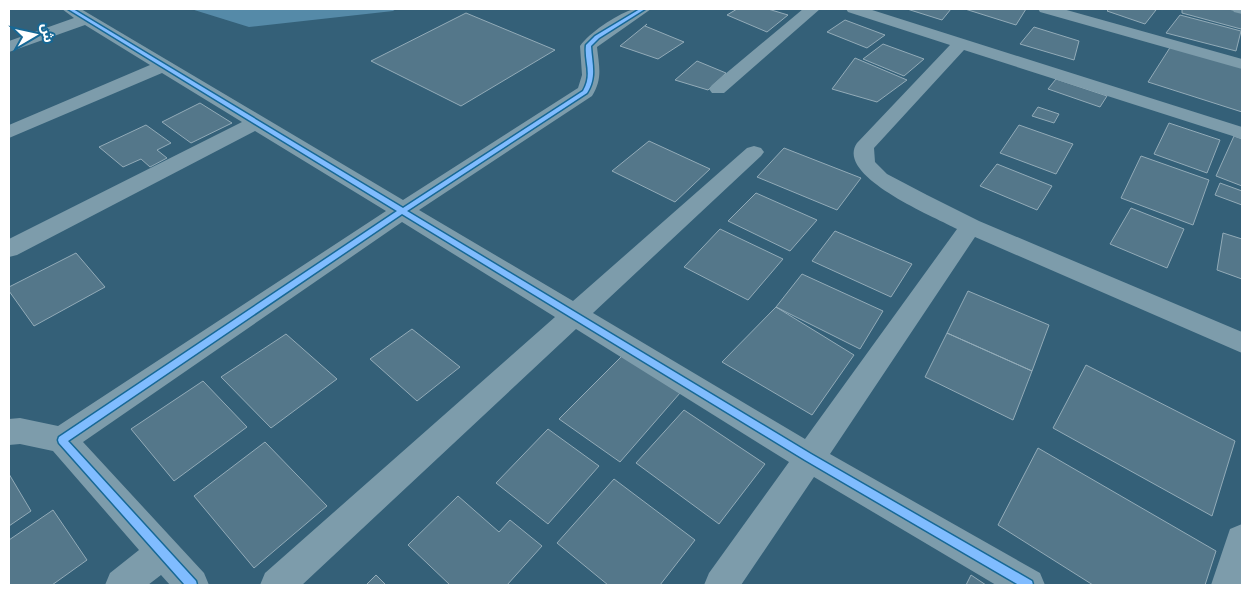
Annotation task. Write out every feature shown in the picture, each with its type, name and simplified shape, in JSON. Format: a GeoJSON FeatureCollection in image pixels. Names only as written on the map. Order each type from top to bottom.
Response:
{"type":"FeatureCollection","features":[{"type":"Feature","properties":{"kind":"street"},"geometry":{"type":"LineString","coordinates":[[62,440],[402,211],[586,92],[591,83],[592,73],[588,46],[597,37],[643,9]]}},
{"type":"Feature","properties":{"kind":"street"},"geometry":{"type":"LineString","coordinates":[[718,89],[812,9]]}},
{"type":"Feature","properties":{"kind":"street"},"geometry":{"type":"LineString","coordinates":[[854,9],[1242,133]]}},
{"type":"Feature","properties":{"kind":"street"},"geometry":{"type":"LineString","coordinates":[[1046,9],[1242,64]]}},
{"type":"Feature","properties":{"kind":"street"},"geometry":{"type":"LineString","coordinates":[[9,47],[78,14],[808,457],[1028,585]]}},
{"type":"Feature","properties":{"kind":"street"},"geometry":{"type":"LineString","coordinates":[[961,43],[864,147],[865,163],[880,179],[971,226],[1242,343]]}},
{"type":"Feature","properties":{"kind":"street"},"geometry":{"type":"LineString","coordinates":[[9,132],[164,66]]}},
{"type":"Feature","properties":{"kind":"street"},"geometry":{"type":"LineString","coordinates":[[9,249],[257,122]]}},
{"type":"Feature","properties":{"kind":"street"},"geometry":{"type":"LineString","coordinates":[[277,585],[754,152]]}},
{"type":"Feature","properties":{"kind":"street"},"geometry":{"type":"LineString","coordinates":[[721,585],[808,457],[971,226]]}},
{"type":"Feature","properties":{"kind":"street"},"geometry":{"type":"LineString","coordinates":[[9,432],[20,431],[62,440],[192,585]]}},
{"type":"Feature","properties":{"kind":"street"},"geometry":{"type":"LineString","coordinates":[[1228,585],[1242,540]]}},
{"type":"Feature","properties":{"kind":"street"},"geometry":{"type":"LineString","coordinates":[[122,585],[163,552]]}},
{"type":"Feature","properties":{"kind":"water"},"geometry":{"type":"Polygon","coordinates":[[[191,9],[396,9],[393,11],[249,27],[191,9]]]}},
{"type":"Feature","properties":{"kind":"building"},"geometry":{"type":"Polygon","coordinates":[[[737,9],[768,9],[788,15],[767,32],[727,15],[737,9]]]}},
{"type":"Feature","properties":{"kind":"building"},"geometry":{"type":"Polygon","coordinates":[[[907,9],[951,9],[942,20],[907,9]]]}},
{"type":"Feature","properties":{"kind":"building"},"geometry":{"type":"Polygon","coordinates":[[[965,9],[1026,9],[1016,25],[965,9]]]}},
{"type":"Feature","properties":{"kind":"building"},"geometry":{"type":"Polygon","coordinates":[[[1109,9],[1156,10],[1145,24],[1107,11],[1109,9]]]}},
{"type":"Feature","properties":{"kind":"building"},"geometry":{"type":"Polygon","coordinates":[[[1182,9],[1228,9],[1242,12],[1242,26],[1241,29],[1182,13],[1182,9]]]}},
{"type":"Feature","properties":{"kind":"building"},"geometry":{"type":"Polygon","coordinates":[[[466,13],[555,50],[461,106],[371,61],[466,13]]]}},
{"type":"Feature","properties":{"kind":"building"},"geometry":{"type":"Polygon","coordinates":[[[1180,15],[1241,31],[1236,51],[1166,33],[1180,15]]]}},
{"type":"Feature","properties":{"kind":"building"},"geometry":{"type":"Polygon","coordinates":[[[845,20],[885,35],[867,48],[827,32],[845,20]]]}},
{"type":"Feature","properties":{"kind":"building"},"geometry":{"type":"Polygon","coordinates":[[[647,24],[645,26],[684,42],[658,59],[620,46],[647,24]]]}},
{"type":"Feature","properties":{"kind":"building"},"geometry":{"type":"Polygon","coordinates":[[[1034,27],[1079,41],[1074,60],[1020,44],[1034,27]]]}},
{"type":"Feature","properties":{"kind":"building"},"geometry":{"type":"Polygon","coordinates":[[[883,44],[924,59],[904,76],[863,59],[883,44]]]}},
{"type":"Feature","properties":{"kind":"building"},"geometry":{"type":"Polygon","coordinates":[[[1171,46],[1242,67],[1242,112],[1148,82],[1171,46]]]}},
{"type":"Feature","properties":{"kind":"building"},"geometry":{"type":"Polygon","coordinates":[[[855,58],[907,80],[877,102],[832,89],[855,58]]]}},
{"type":"Feature","properties":{"kind":"building"},"geometry":{"type":"Polygon","coordinates":[[[697,61],[726,73],[708,90],[675,80],[697,61]]]}},
{"type":"Feature","properties":{"kind":"building"},"geometry":{"type":"Polygon","coordinates":[[[1056,79],[1107,96],[1100,107],[1048,89],[1056,79]]]}},
{"type":"Feature","properties":{"kind":"building"},"geometry":{"type":"Polygon","coordinates":[[[200,103],[232,123],[191,143],[162,122],[200,103]]]}},
{"type":"Feature","properties":{"kind":"building"},"geometry":{"type":"Polygon","coordinates":[[[1038,107],[1059,114],[1054,123],[1032,116],[1038,107]]]}},
{"type":"Feature","properties":{"kind":"building"},"geometry":{"type":"Polygon","coordinates":[[[1169,123],[1220,140],[1207,173],[1154,154],[1169,123]]]}},
{"type":"Feature","properties":{"kind":"building"},"geometry":{"type":"Polygon","coordinates":[[[146,125],[171,143],[157,150],[167,158],[150,167],[141,159],[123,167],[99,147],[146,125]]]}},
{"type":"Feature","properties":{"kind":"building"},"geometry":{"type":"Polygon","coordinates":[[[1019,125],[1073,144],[1056,174],[1000,153],[1019,125]]]}},
{"type":"Feature","properties":{"kind":"building"},"geometry":{"type":"Polygon","coordinates":[[[1234,136],[1242,139],[1242,186],[1216,176],[1234,136]]]}},
{"type":"Feature","properties":{"kind":"building"},"geometry":{"type":"Polygon","coordinates":[[[649,141],[710,169],[675,202],[612,171],[649,141]]]}},
{"type":"Feature","properties":{"kind":"building"},"geometry":{"type":"Polygon","coordinates":[[[784,148],[861,178],[837,210],[757,177],[784,148]]]}},
{"type":"Feature","properties":{"kind":"building"},"geometry":{"type":"Polygon","coordinates":[[[1141,156],[1209,180],[1193,225],[1121,198],[1141,156]]]}},
{"type":"Feature","properties":{"kind":"building"},"geometry":{"type":"Polygon","coordinates":[[[997,164],[1052,186],[1037,210],[980,186],[997,164]]]}},
{"type":"Feature","properties":{"kind":"building"},"geometry":{"type":"Polygon","coordinates":[[[1220,183],[1242,191],[1242,205],[1215,195],[1220,183]]]}},
{"type":"Feature","properties":{"kind":"building"},"geometry":{"type":"Polygon","coordinates":[[[756,193],[817,220],[790,251],[728,221],[756,193]]]}},
{"type":"Feature","properties":{"kind":"building"},"geometry":{"type":"Polygon","coordinates":[[[1131,208],[1184,229],[1167,268],[1110,244],[1131,208]]]}},
{"type":"Feature","properties":{"kind":"building"},"geometry":{"type":"Polygon","coordinates":[[[720,229],[783,259],[748,300],[684,267],[720,229]]]}},
{"type":"Feature","properties":{"kind":"building"},"geometry":{"type":"Polygon","coordinates":[[[835,231],[912,264],[891,297],[812,261],[835,231]]]}},
{"type":"Feature","properties":{"kind":"building"},"geometry":{"type":"Polygon","coordinates":[[[1223,233],[1242,239],[1242,279],[1217,270],[1223,233]]]}},
{"type":"Feature","properties":{"kind":"building"},"geometry":{"type":"Polygon","coordinates":[[[76,253],[105,287],[34,326],[9,291],[9,287],[76,253]]]}},
{"type":"Feature","properties":{"kind":"building"},"geometry":{"type":"Polygon","coordinates":[[[802,274],[883,311],[860,349],[776,307],[802,274]]]}},
{"type":"Feature","properties":{"kind":"building"},"geometry":{"type":"Polygon","coordinates":[[[968,291],[1049,325],[1032,371],[947,333],[968,291]]]}},
{"type":"Feature","properties":{"kind":"building"},"geometry":{"type":"Polygon","coordinates":[[[776,307],[854,355],[812,415],[722,362],[776,307]]]}},
{"type":"Feature","properties":{"kind":"building"},"geometry":{"type":"Polygon","coordinates":[[[412,329],[460,367],[417,401],[370,359],[412,329]]]}},
{"type":"Feature","properties":{"kind":"building"},"geometry":{"type":"Polygon","coordinates":[[[947,333],[1032,371],[1013,420],[925,377],[947,333]]]}},
{"type":"Feature","properties":{"kind":"building"},"geometry":{"type":"Polygon","coordinates":[[[286,334],[337,379],[271,428],[221,377],[286,334]]]}},
{"type":"Feature","properties":{"kind":"building"},"geometry":{"type":"Polygon","coordinates":[[[622,356],[680,393],[620,462],[559,419],[622,356]]]}},
{"type":"Feature","properties":{"kind":"building"},"geometry":{"type":"Polygon","coordinates":[[[1086,365],[1235,441],[1212,516],[1053,428],[1086,365]]]}},
{"type":"Feature","properties":{"kind":"building"},"geometry":{"type":"Polygon","coordinates":[[[203,381],[247,427],[174,481],[131,429],[203,381]]]}},
{"type":"Feature","properties":{"kind":"building"},"geometry":{"type":"Polygon","coordinates":[[[684,410],[765,464],[719,524],[636,463],[684,410]]]}},
{"type":"Feature","properties":{"kind":"building"},"geometry":{"type":"Polygon","coordinates":[[[548,429],[599,466],[548,524],[496,483],[548,429]]]}},
{"type":"Feature","properties":{"kind":"building"},"geometry":{"type":"Polygon","coordinates":[[[265,442],[327,506],[254,568],[194,496],[265,442]]]}},
{"type":"Feature","properties":{"kind":"building"},"geometry":{"type":"Polygon","coordinates":[[[1038,448],[1216,551],[1205,585],[1093,585],[998,525],[1038,448]]]}},
{"type":"Feature","properties":{"kind":"building"},"geometry":{"type":"Polygon","coordinates":[[[9,474],[31,511],[9,526],[9,474]]]}},
{"type":"Feature","properties":{"kind":"building"},"geometry":{"type":"Polygon","coordinates":[[[614,479],[695,540],[660,585],[608,585],[557,543],[614,479]]]}},
{"type":"Feature","properties":{"kind":"building"},"geometry":{"type":"Polygon","coordinates":[[[458,496],[499,532],[510,520],[542,546],[507,585],[450,585],[408,545],[458,496]]]}},
{"type":"Feature","properties":{"kind":"building"},"geometry":{"type":"Polygon","coordinates":[[[53,510],[87,560],[52,585],[9,585],[9,540],[53,510]]]}},
{"type":"Feature","properties":{"kind":"building"},"geometry":{"type":"Polygon","coordinates":[[[376,575],[386,585],[366,585],[376,575]]]}},
{"type":"Feature","properties":{"kind":"building"},"geometry":{"type":"Polygon","coordinates":[[[971,575],[986,585],[966,585],[971,575]]]}},
{"type":"Feature","properties":{"kind":"cycle path"},"geometry":{"type":"LineString","coordinates":[[70,9],[808,457],[1028,585]]}},
{"type":"Feature","properties":{"kind":"cycle path"},"geometry":{"type":"LineString","coordinates":[[192,585],[62,440],[402,211],[585,92],[591,75],[588,46],[597,37],[643,9]]}}]}
